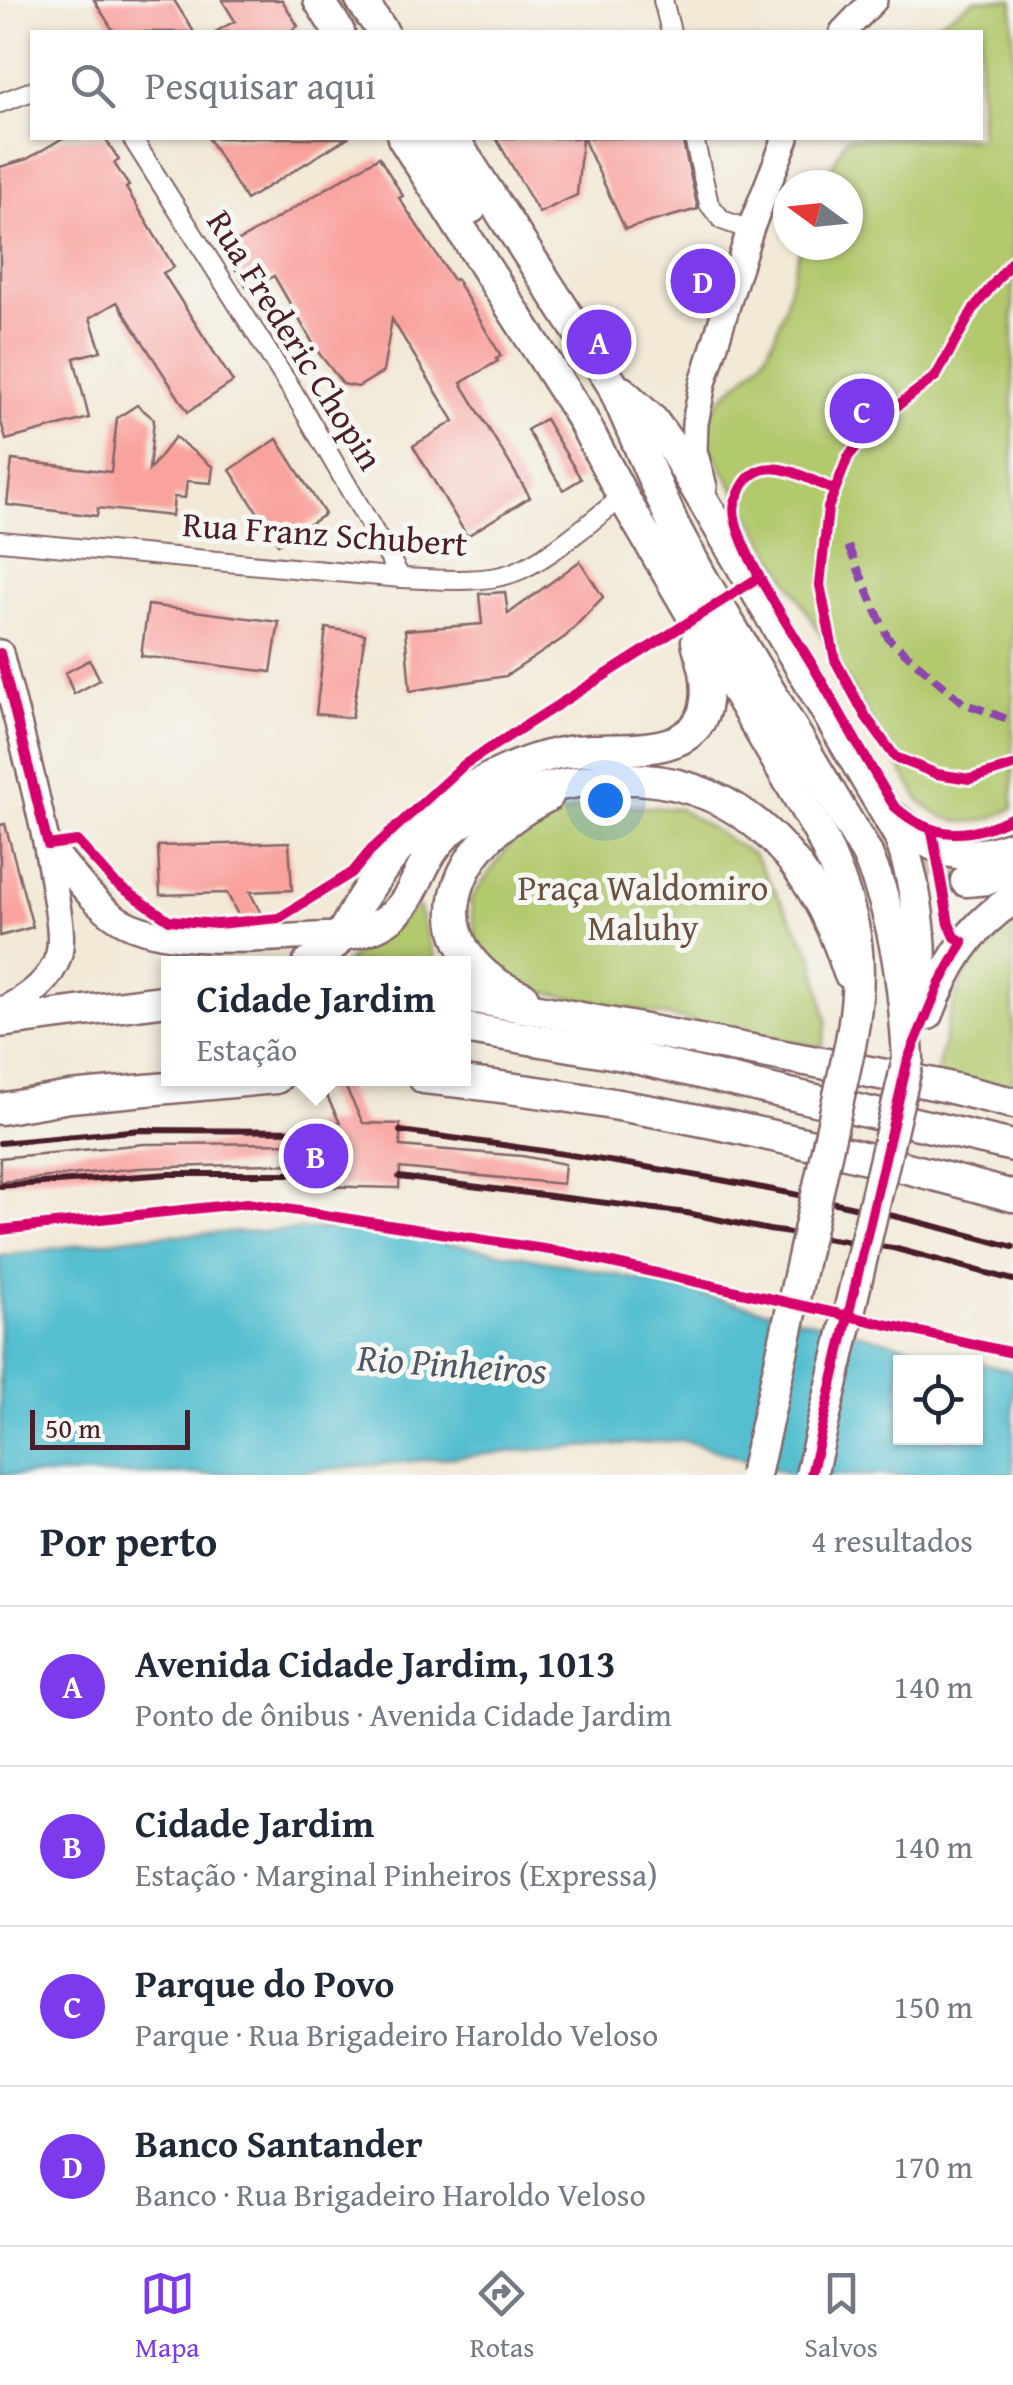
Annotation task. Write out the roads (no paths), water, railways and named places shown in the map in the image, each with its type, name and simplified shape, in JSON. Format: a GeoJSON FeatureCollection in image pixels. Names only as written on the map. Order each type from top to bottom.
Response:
{"type":"FeatureCollection","features":[{"type":"Feature","properties":{"kind":"highway"},"geometry":{"type":"LineString","coordinates":[[319,0],[338,30]]}},
{"type":"Feature","properties":{"kind":"highway"},"geometry":{"type":"LineString","coordinates":[[365,0],[385,30]]}},
{"type":"Feature","properties":{"kind":"highway"},"geometry":{"type":"LineString","coordinates":[[404,140],[581,417],[820,834],[844,886],[856,929],[858,1003],[755,1475]]}},
{"type":"Feature","properties":{"kind":"highway"},"geometry":{"type":"LineString","coordinates":[[430,140],[557,350],[808,792],[820,834]]}},
{"type":"Feature","properties":{"kind":"highway"},"geometry":{"type":"LineString","coordinates":[[454,140],[656,450],[756,631],[909,863],[921,933],[920,981],[907,1062],[811,1475]]}},
{"type":"Feature","properties":{"kind":"highway"},"geometry":{"type":"LineString","coordinates":[[612,384],[653,421],[716,520],[881,820],[934,848],[968,854],[1013,846]]}},
{"type":"Feature","properties":{"kind":"highway"},"geometry":{"type":"LineString","coordinates":[[612,384],[674,526],[867,854],[882,888],[898,951],[907,1062]]}},
{"type":"Feature","properties":{"kind":"highway"},"geometry":{"type":"LineString","coordinates":[[324,956],[401,847],[435,812],[476,785],[554,754],[644,750],[670,744],[694,728],[706,690],[692,614]]}},
{"type":"Feature","properties":{"kind":"highway"},"geometry":{"type":"LineString","coordinates":[[342,935],[389,921],[401,910],[452,828],[484,806],[542,786],[644,777],[686,784],[751,817],[814,893],[838,939],[858,1003]]}},
{"type":"Feature","properties":{"kind":"highway"},"geometry":{"type":"LineString","coordinates":[[467,956],[458,941],[456,900],[462,876],[473,857],[496,830],[571,783]]}},
{"type":"Feature","properties":{"kind":"highway"},"geometry":{"type":"LineString","coordinates":[[966,881],[988,879],[1013,870]]}},
{"type":"Feature","properties":{"kind":"highway"},"geometry":{"type":"LineString","coordinates":[[907,1062],[940,983],[963,942],[992,912],[1013,899]]}},
{"type":"Feature","properties":{"kind":"highway"},"geometry":{"type":"LineString","coordinates":[[471,963],[508,991],[558,1012]]}},
{"type":"Feature","properties":{"kind":"highway"},"geometry":{"type":"LineString","coordinates":[[471,997],[922,1082],[1013,1103]]}},
{"type":"Feature","properties":{"kind":"highway"},"geometry":{"type":"LineString","coordinates":[[0,1022],[161,1000]]}},
{"type":"Feature","properties":{"kind":"highway"},"geometry":{"type":"LineString","coordinates":[[471,1029],[618,1054],[1013,1146]]}},
{"type":"Feature","properties":{"kind":"highway"},"geometry":{"type":"LineString","coordinates":[[471,1083],[652,1109],[1005,1191]]}},
{"type":"Feature","properties":{"kind":"highway"},"geometry":{"type":"LineString","coordinates":[[0,1109],[194,1086]]}},
{"type":"Feature","properties":{"kind":"street"},"geometry":{"type":"LineString","coordinates":[[663,0],[670,30]]}},
{"type":"Feature","properties":{"kind":"street"},"geometry":{"type":"LineString","coordinates":[[846,30],[874,0]]}},
{"type":"Feature","properties":{"kind":"street"},"geometry":{"type":"LineString","coordinates":[[0,103],[30,92]]}},
{"type":"Feature","properties":{"kind":"street","name":"Rua Frederic Chopin"},"geometry":{"type":"LineString","coordinates":[[133,140],[292,390],[401,578]]}},
{"type":"Feature","properties":{"kind":"street"},"geometry":{"type":"LineString","coordinates":[[694,140],[709,204],[722,220],[750,230]]}},
{"type":"Feature","properties":{"kind":"street"},"geometry":{"type":"LineString","coordinates":[[716,520],[696,465],[695,423],[725,306],[785,140]]}},
{"type":"Feature","properties":{"kind":"street","name":"Rua Franz Schubert"},"geometry":{"type":"LineString","coordinates":[[0,541],[401,578],[460,579],[511,574],[550,551],[623,496]]}},
{"type":"Feature","properties":{"kind":"street"},"geometry":{"type":"LineString","coordinates":[[0,653],[48,845],[60,936],[59,953],[44,980],[22,1000],[0,1011]]}},
{"type":"Feature","properties":{"kind":"street"},"geometry":{"type":"LineString","coordinates":[[48,845],[108,911],[143,932],[208,938],[342,935]]}},
{"type":"Feature","properties":{"kind":"water","name":"Rio Pinheiros"},"geometry":{"type":"Polygon","coordinates":[[[323,1229],[497,1251],[584,1268],[947,1355],[893,1355],[893,1445],[983,1445],[983,1364],[1013,1371],[1013,1475],[793,1475],[683,1440],[288,1473],[0,1475],[0,1256],[145,1236],[323,1229]]]}},
{"type":"Feature","properties":{"kind":"tunnel"},"geometry":{"type":"LineString","coordinates":[[343,0],[363,30]]}},
{"type":"Feature","properties":{"kind":"tunnel"},"geometry":{"type":"LineString","coordinates":[[874,827],[914,864],[966,881]]}},
{"type":"Feature","properties":{"kind":"railway"},"geometry":{"type":"LineString","coordinates":[[0,1143],[141,1130],[313,1131]]}},
{"type":"Feature","properties":{"kind":"railway"},"geometry":{"type":"LineString","coordinates":[[400,1131],[555,1152],[785,1192],[1013,1247]]}},
{"type":"Feature","properties":{"kind":"railway"},"geometry":{"type":"LineString","coordinates":[[0,1186],[169,1174],[312,1174]]}},
{"type":"Feature","properties":{"kind":"railway"},"geometry":{"type":"LineString","coordinates":[[399,1177],[687,1213],[769,1230],[893,1248],[1013,1280]]}},
{"type":"Feature","properties":{"kind":"place","name":"Banco Santander"},"geometry":{"type":"Point","coordinates":[703,281]}},
{"type":"Feature","properties":{"kind":"place","name":"Avenida Cidade Jardim, 1013"},"geometry":{"type":"Point","coordinates":[599,342]}},
{"type":"Feature","properties":{"kind":"place","name":"Parque do Povo"},"geometry":{"type":"Point","coordinates":[862,411]}},
{"type":"Feature","properties":{"kind":"place","name":"Cidade Jardim"},"geometry":{"type":"Point","coordinates":[316,1156]}},
{"type":"Feature","properties":{"kind":"park label","name":"Praça Waldomiro Maluhy"},"geometry":{"type":"Point","coordinates":[643,908]}}]}
